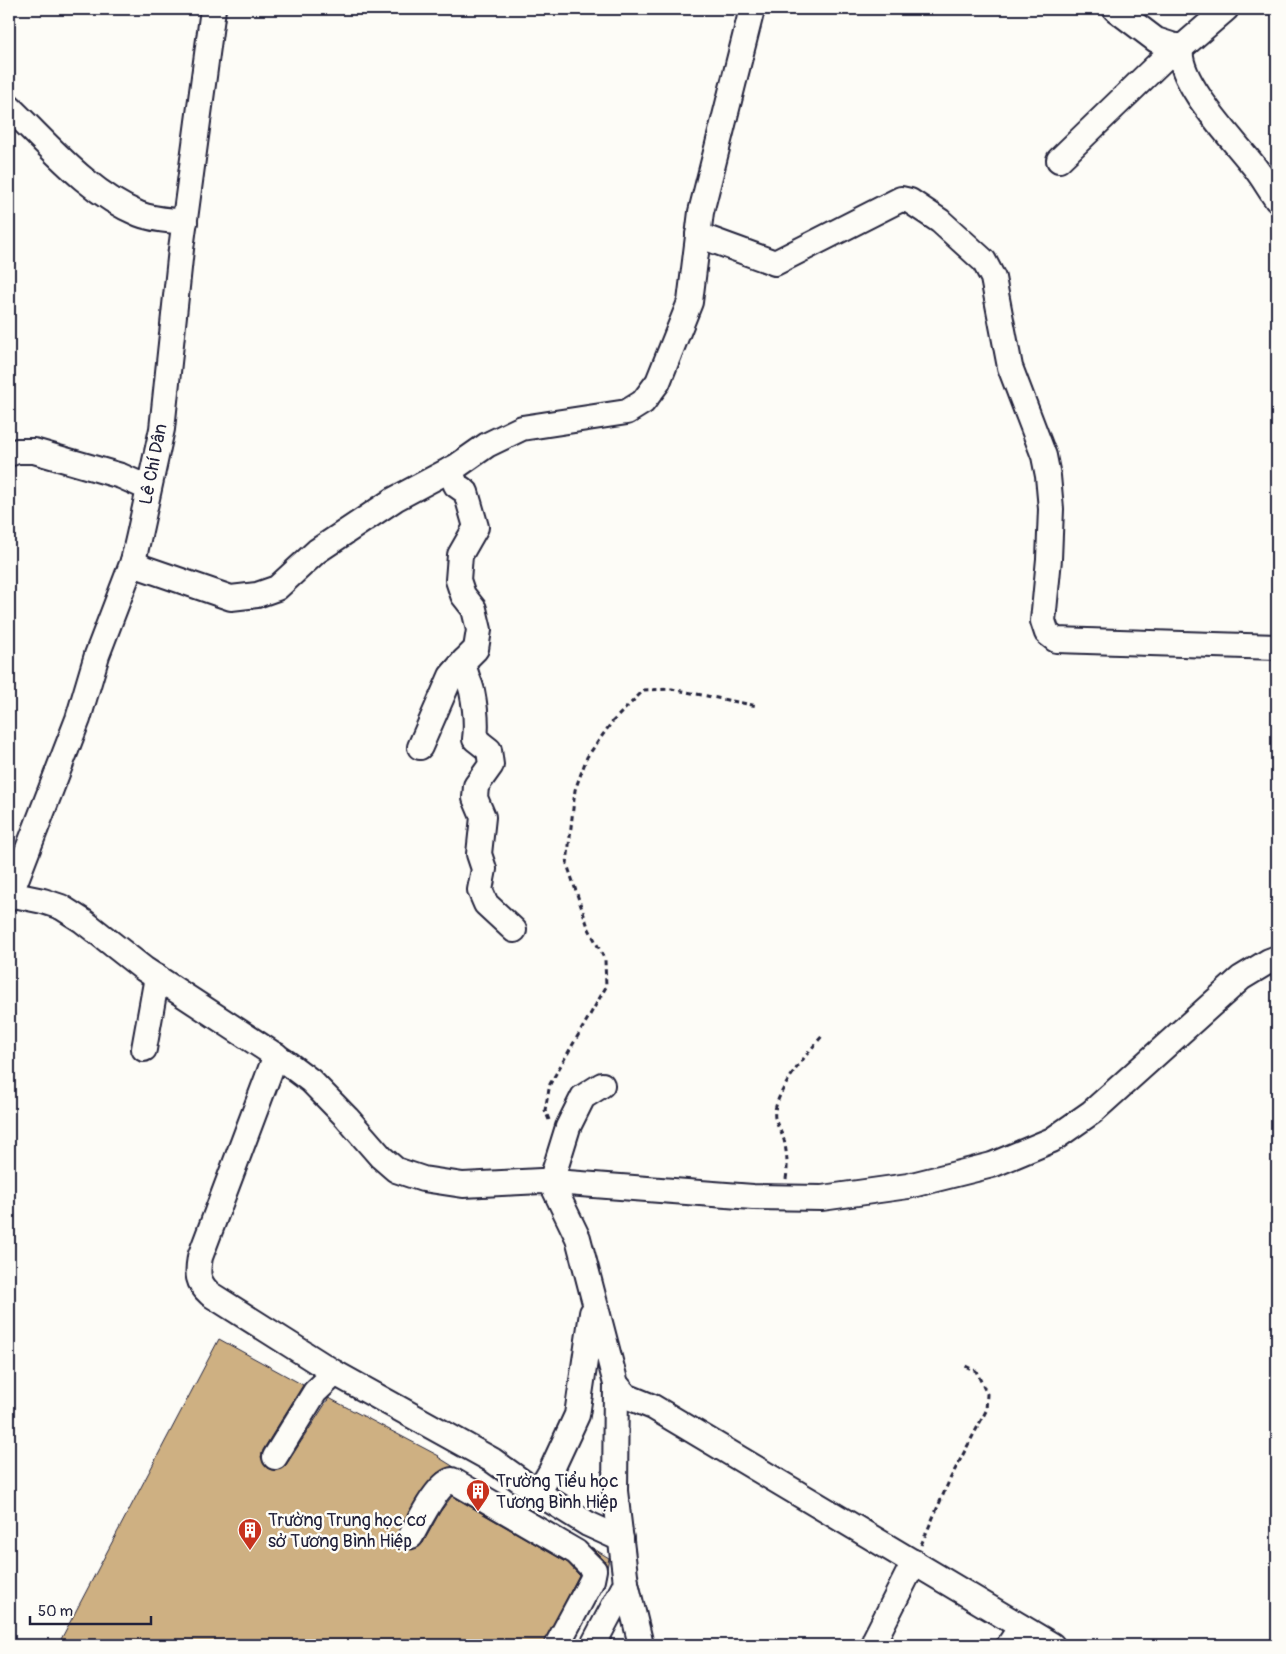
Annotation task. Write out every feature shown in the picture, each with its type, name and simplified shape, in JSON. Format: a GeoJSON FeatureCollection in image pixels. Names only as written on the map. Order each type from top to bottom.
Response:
{"type":"FeatureCollection","features":[{"type":"Feature","properties":{"kind":"street","name":"Lê Chí Dân"},"geometry":{"type":"LineString","coordinates":[[9,896],[78,719],[97,655],[133,561],[162,429],[185,222],[212,9]]}},
{"type":"Feature","properties":{"kind":"street"},"geometry":{"type":"LineString","coordinates":[[133,561],[144,568],[231,598],[257,595],[277,588],[317,551],[395,499],[450,470],[487,445],[522,428],[627,412],[643,402],[658,382],[690,302],[701,212],[752,9]]}},
{"type":"Feature","properties":{"kind":"street"},"geometry":{"type":"LineString","coordinates":[[1114,9],[1156,40],[1179,47]]}},
{"type":"Feature","properties":{"kind":"street"},"geometry":{"type":"LineString","coordinates":[[1059,160],[1179,47],[1226,9]]}},
{"type":"Feature","properties":{"kind":"street"},"geometry":{"type":"LineString","coordinates":[[1179,47],[1180,58],[1195,90],[1255,167],[1277,200]]}},
{"type":"Feature","properties":{"kind":"street"},"geometry":{"type":"LineString","coordinates":[[9,107],[78,173],[111,201],[141,215],[185,222]]}},
{"type":"Feature","properties":{"kind":"street"},"geometry":{"type":"LineString","coordinates":[[698,235],[775,263],[901,199],[910,202],[940,221],[984,261],[992,278],[1010,367],[1044,456],[1051,509],[1048,578],[1043,621],[1047,633],[1056,640],[1277,647]]}},
{"type":"Feature","properties":{"kind":"street"},"geometry":{"type":"LineString","coordinates":[[11,449],[34,450],[121,476],[148,488]]}},
{"type":"Feature","properties":{"kind":"street"},"geometry":{"type":"LineString","coordinates":[[420,747],[450,676],[476,648],[478,630],[474,610],[463,595],[458,580],[460,555],[476,527],[466,492],[456,485],[450,470]]}},
{"type":"Feature","properties":{"kind":"street"},"geometry":{"type":"LineString","coordinates":[[464,661],[464,676],[470,683],[472,693],[475,739],[488,750],[491,765],[476,786],[475,798],[483,816],[479,854],[484,869],[480,890],[486,904],[514,930]]}},
{"type":"Feature","properties":{"kind":"street"},"geometry":{"type":"LineString","coordinates":[[9,896],[43,901],[62,907],[157,978],[276,1055],[310,1082],[347,1118],[381,1157],[396,1170],[423,1179],[463,1185],[551,1182],[822,1198],[908,1186],[992,1165],[1052,1140],[1092,1112],[1241,978],[1277,958]]}},
{"type":"Feature","properties":{"kind":"street"},"geometry":{"type":"LineString","coordinates":[[144,1049],[157,978]]}},
{"type":"Feature","properties":{"kind":"street"},"geometry":{"type":"LineString","coordinates":[[276,1055],[200,1257],[198,1279],[202,1286],[210,1294],[335,1373],[492,1460],[538,1493],[588,1524],[620,1539]]}},
{"type":"Feature","properties":{"kind":"street"},"geometry":{"type":"LineString","coordinates":[[602,1085],[583,1098],[568,1127],[551,1182],[578,1238],[595,1296],[607,1356],[616,1384],[614,1491],[626,1583],[641,1645]]}},
{"type":"Feature","properties":{"kind":"street"},"geometry":{"type":"LineString","coordinates":[[538,1493],[552,1471],[577,1415],[595,1296]]}},
{"type":"Feature","properties":{"kind":"street"},"geometry":{"type":"LineString","coordinates":[[275,1458],[315,1392],[335,1373]]}},
{"type":"Feature","properties":{"kind":"street"},"geometry":{"type":"LineString","coordinates":[[616,1384],[626,1396],[653,1407],[914,1562],[1015,1636],[1052,1645]]}},
{"type":"Feature","properties":{"kind":"street"},"geometry":{"type":"LineString","coordinates":[[411,1536],[437,1493],[446,1482],[452,1480],[576,1552],[594,1570],[592,1580],[557,1645]]}},
{"type":"Feature","properties":{"kind":"street"},"geometry":{"type":"LineString","coordinates":[[875,1645],[875,1639],[914,1562]]}},
{"type":"Feature","properties":{"kind":"street"},"geometry":{"type":"LineString","coordinates":[[594,1645],[626,1583]]}},
{"type":"Feature","properties":{"kind":"path"},"geometry":{"type":"LineString","coordinates":[[562,1145],[544,1110],[550,1084],[606,987],[605,960],[588,927],[568,864],[575,790],[587,757],[612,722],[644,690],[672,689],[757,706]]}},
{"type":"Feature","properties":{"kind":"path"},"geometry":{"type":"LineString","coordinates":[[784,1197],[788,1170],[784,1140],[775,1117],[782,1091],[803,1058],[823,1035]]}},
{"type":"Feature","properties":{"kind":"path"},"geometry":{"type":"LineString","coordinates":[[914,1562],[950,1479],[986,1411],[987,1394],[976,1371],[963,1366]]}},
{"type":"Feature","properties":{"kind":"building","name":"Trường Trung học cơ sở Tương Bình Hiệp"},"geometry":{"type":"Polygon","coordinates":[[[219,1339],[303,1385],[263,1450],[261,1457],[267,1468],[275,1471],[286,1465],[329,1398],[439,1456],[454,1467],[437,1473],[417,1498],[397,1537],[404,1548],[412,1550],[423,1543],[440,1512],[452,1496],[568,1563],[579,1575],[543,1645],[58,1645],[219,1339]]]}},
{"type":"Feature","properties":{"kind":"building"},"geometry":{"type":"Polygon","coordinates":[[[591,1547],[609,1558],[607,1568],[604,1560],[591,1547]]]}},
{"type":"Feature","properties":{"kind":"place","name":"Trường Tiểu học Tương Bình Hiệp"},"geometry":{"type":"Point","coordinates":[478,1512]}},
{"type":"Feature","properties":{"kind":"place","name":"Trường Trung học cơ sở Tương Bình Hiệp"},"geometry":{"type":"Point","coordinates":[250,1551]}}]}
